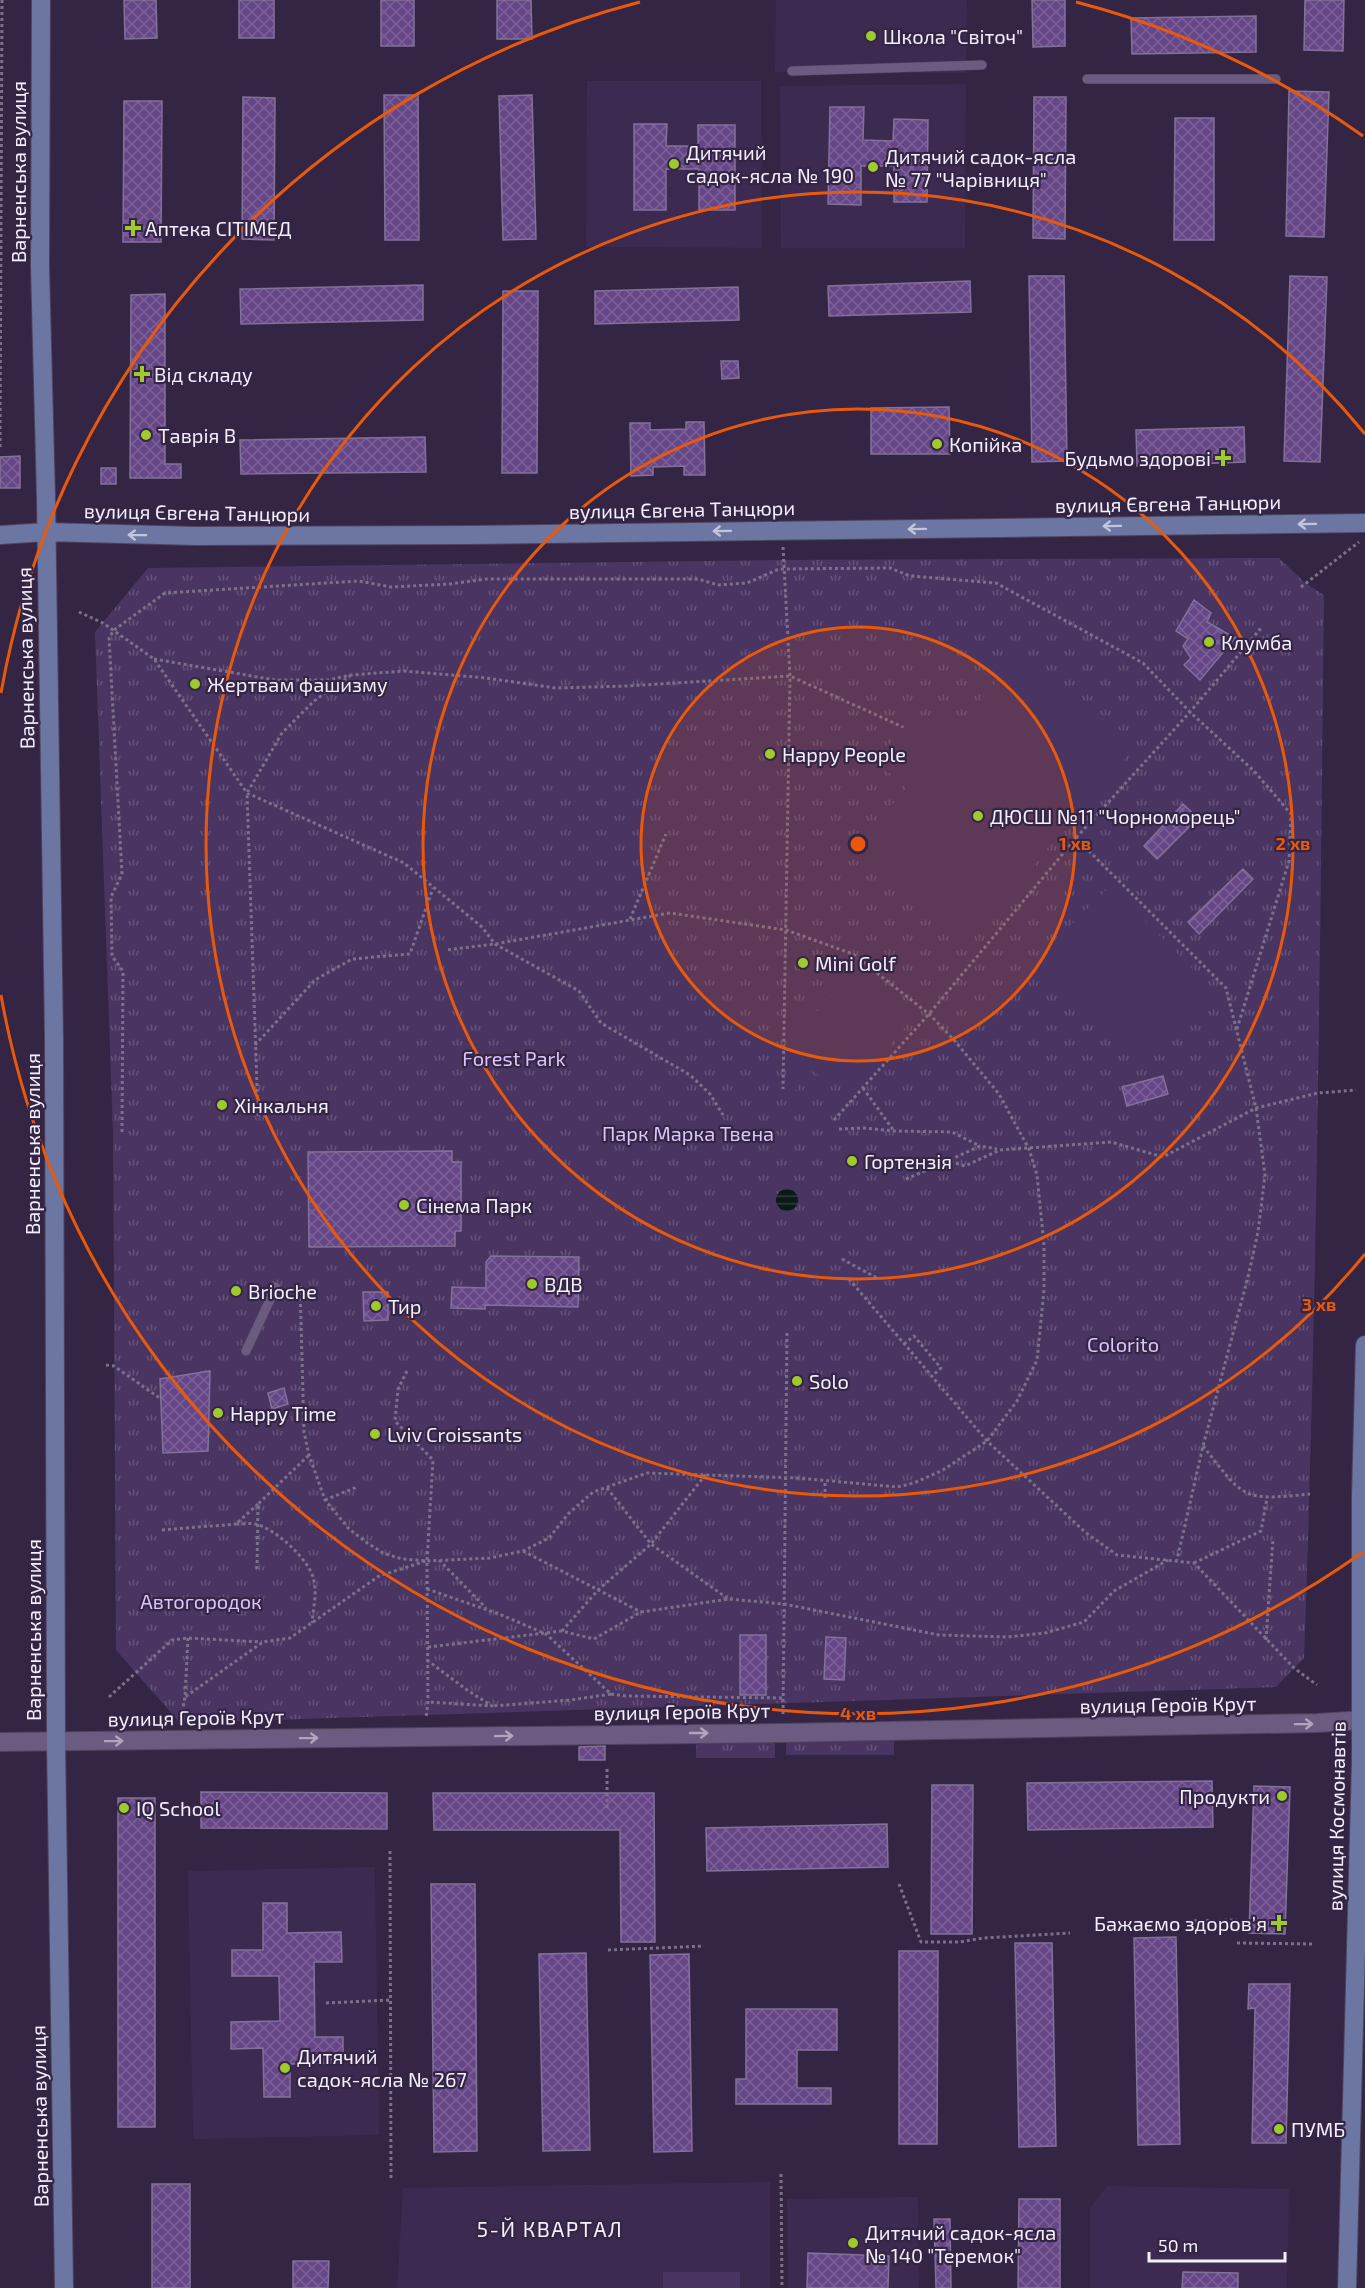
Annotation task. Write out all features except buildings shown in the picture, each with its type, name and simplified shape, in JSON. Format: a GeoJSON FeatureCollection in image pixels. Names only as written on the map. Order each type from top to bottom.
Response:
{"type":"FeatureCollection","features":[{"type":"Feature","properties":{"kind":"street","name":"Варненська вулиця"},"geometry":{"type":"LineString","coordinates":[[41,0],[40,267],[54,1039],[56,1742],[64,2288]]}},
{"type":"Feature","properties":{"kind":"street","name":"вулиця Євгена Танцюри"},"geometry":{"type":"LineString","coordinates":[[0,535],[46,532],[220,536],[1365,523]]}},
{"type":"Feature","properties":{"kind":"street","name":"вулиця Космонавтів"},"geometry":{"type":"LineString","coordinates":[[1347,2288],[1363,1720],[1361,1509],[1365,1345]]}},
{"type":"Feature","properties":{"kind":"street","name":"вулиця Героїв Крут"},"geometry":{"type":"LineString","coordinates":[[0,1742],[977,1730],[1317,1723],[1363,1720]]}},
{"type":"Feature","properties":{"kind":"lane"},"geometry":{"type":"LineString","coordinates":[[792,71],[982,65]]}},
{"type":"Feature","properties":{"kind":"lane"},"geometry":{"type":"LineString","coordinates":[[1087,79],[1276,79]]}},
{"type":"Feature","properties":{"kind":"lane"},"geometry":{"type":"LineString","coordinates":[[246,1350],[276,1287]]}},
{"type":"Feature","properties":{"kind":"path"},"geometry":{"type":"LineString","coordinates":[[0,447],[2,0]]}},
{"type":"Feature","properties":{"kind":"path"},"geometry":{"type":"LineString","coordinates":[[783,530],[783,569],[790,676],[783,1089]]}},
{"type":"Feature","properties":{"kind":"path"},"geometry":{"type":"LineString","coordinates":[[1300,587],[1365,538]]}},
{"type":"Feature","properties":{"kind":"path"},"geometry":{"type":"LineString","coordinates":[[122,1132],[123,971],[112,956],[111,897],[122,874],[109,638],[114,630],[165,594],[358,581],[391,587],[450,584],[486,579],[698,579],[718,585],[747,583],[783,569],[890,568],[910,576],[996,583],[1143,663],[1190,712],[1254,771],[1291,814],[1289,861],[1236,1032]]}},
{"type":"Feature","properties":{"kind":"path"},"geometry":{"type":"LineString","coordinates":[[79,612],[114,630],[154,659],[247,793],[405,863],[482,927],[495,944],[579,992],[601,1023],[690,1075],[710,1094],[723,1115]]}},
{"type":"Feature","properties":{"kind":"path"},"geometry":{"type":"LineString","coordinates":[[834,1120],[929,1014],[1076,838],[1190,712],[1262,627]]}},
{"type":"Feature","properties":{"kind":"path"},"geometry":{"type":"LineString","coordinates":[[154,659],[275,680],[330,680],[351,675],[404,671],[556,687],[626,686],[790,676],[903,727]]}},
{"type":"Feature","properties":{"kind":"path"},"geometry":{"type":"LineString","coordinates":[[258,1116],[247,793],[282,734],[314,701],[351,675]]}},
{"type":"Feature","properties":{"kind":"path"},"geometry":{"type":"LineString","coordinates":[[630,919],[666,834]]}},
{"type":"Feature","properties":{"kind":"path"},"geometry":{"type":"LineString","coordinates":[[1076,838],[1226,988],[1256,1108],[1265,1175],[1258,1232],[1203,1446],[1177,1560]]}},
{"type":"Feature","properties":{"kind":"path"},"geometry":{"type":"LineString","coordinates":[[642,873],[649,875]]}},
{"type":"Feature","properties":{"kind":"path"},"geometry":{"type":"LineString","coordinates":[[255,1045],[315,980],[352,960],[410,954],[434,887]]}},
{"type":"Feature","properties":{"kind":"path"},"geometry":{"type":"LineString","coordinates":[[300,1286],[304,1432],[309,1455],[325,1500],[349,1529],[383,1553],[402,1558],[439,1560],[490,1558],[523,1551],[549,1538],[568,1514],[593,1492],[647,1473],[786,1478],[897,1487],[914,1484],[943,1470],[987,1441],[1017,1401],[1037,1360],[1044,1290],[1044,1245],[1037,1174],[1029,1149],[992,1084],[929,1014],[853,954],[786,930],[670,913],[495,944],[446,950]]}},
{"type":"Feature","properties":{"kind":"path"},"geometry":{"type":"LineString","coordinates":[[863,1088],[894,1131]]}},
{"type":"Feature","properties":{"kind":"path"},"geometry":{"type":"LineString","coordinates":[[839,1129],[952,1132],[980,1146],[1000,1150],[1111,1143],[1163,1157],[1256,1108],[1318,1093],[1356,1090]]}},
{"type":"Feature","properties":{"kind":"path"},"geometry":{"type":"LineString","coordinates":[[906,1179],[980,1146]]}},
{"type":"Feature","properties":{"kind":"path"},"geometry":{"type":"LineString","coordinates":[[949,1161],[965,1166],[1000,1150]]}},
{"type":"Feature","properties":{"kind":"path"},"geometry":{"type":"LineString","coordinates":[[842,1259],[877,1278]]}},
{"type":"Feature","properties":{"kind":"path"},"geometry":{"type":"LineString","coordinates":[[849,1279],[987,1441],[1100,1544],[1117,1555],[1194,1563],[1262,1531],[1267,1498]]}},
{"type":"Feature","properties":{"kind":"path"},"geometry":{"type":"LineString","coordinates":[[783,1714],[787,1333]]}},
{"type":"Feature","properties":{"kind":"path"},"geometry":{"type":"LineString","coordinates":[[904,1344],[914,1336],[921,1344],[941,1368],[932,1376]]}},
{"type":"Feature","properties":{"kind":"path"},"geometry":{"type":"LineString","coordinates":[[106,1365],[114,1366],[161,1399]]}},
{"type":"Feature","properties":{"kind":"path"},"geometry":{"type":"LineString","coordinates":[[407,1371],[398,1389],[395,1421],[433,1460],[427,1560],[428,1702],[426,1719]]}},
{"type":"Feature","properties":{"kind":"path"},"geometry":{"type":"LineString","coordinates":[[1203,1446],[1236,1488],[1248,1495],[1267,1498],[1310,1494]]}},
{"type":"Feature","properties":{"kind":"path"},"geometry":{"type":"LineString","coordinates":[[236,1524],[309,1455]]}},
{"type":"Feature","properties":{"kind":"path"},"geometry":{"type":"LineString","coordinates":[[562,1631],[598,1590],[651,1544],[706,1474]]}},
{"type":"Feature","properties":{"kind":"path"},"geometry":{"type":"LineString","coordinates":[[825,1481],[825,1498]]}},
{"type":"Feature","properties":{"kind":"path"},"geometry":{"type":"LineString","coordinates":[[325,1500],[357,1487]]}},
{"type":"Feature","properties":{"kind":"path"},"geometry":{"type":"LineString","coordinates":[[607,1488],[651,1544],[729,1599]]}},
{"type":"Feature","properties":{"kind":"path"},"geometry":{"type":"LineString","coordinates":[[257,1569],[258,1504]]}},
{"type":"Feature","properties":{"kind":"path"},"geometry":{"type":"LineString","coordinates":[[162,1530],[236,1524],[257,1525],[284,1539],[303,1560],[314,1578],[312,1623]]}},
{"type":"Feature","properties":{"kind":"path"},"geometry":{"type":"LineString","coordinates":[[1266,1640],[1272,1538]]}},
{"type":"Feature","properties":{"kind":"path"},"geometry":{"type":"LineString","coordinates":[[523,1551],[641,1612]]}},
{"type":"Feature","properties":{"kind":"path"},"geometry":{"type":"LineString","coordinates":[[109,1697],[172,1640],[188,1638],[263,1642],[290,1638],[379,1576],[427,1560]]}},
{"type":"Feature","properties":{"kind":"path"},"geometry":{"type":"LineString","coordinates":[[439,1560],[488,1610]]}},
{"type":"Feature","properties":{"kind":"path"},"geometry":{"type":"LineString","coordinates":[[428,1647],[562,1631],[594,1640],[641,1612],[729,1599],[784,1604],[939,1635],[1008,1637],[1045,1633],[1084,1622],[1114,1591],[1168,1560]]}},
{"type":"Feature","properties":{"kind":"path"},"geometry":{"type":"LineString","coordinates":[[1194,1563],[1294,1668],[1317,1685]]}},
{"type":"Feature","properties":{"kind":"path"},"geometry":{"type":"LineString","coordinates":[[427,1589],[488,1610],[546,1634],[611,1694]]}},
{"type":"Feature","properties":{"kind":"path"},"geometry":{"type":"LineString","coordinates":[[180,1723],[185,1697],[188,1638]]}},
{"type":"Feature","properties":{"kind":"path"},"geometry":{"type":"LineString","coordinates":[[185,1697],[263,1642]]}},
{"type":"Feature","properties":{"kind":"path"},"geometry":{"type":"LineString","coordinates":[[427,1660],[466,1690],[492,1706]]}},
{"type":"Feature","properties":{"kind":"path"},"geometry":{"type":"LineString","coordinates":[[428,1702],[492,1706],[570,1700],[611,1694],[783,1698]]}},
{"type":"Feature","properties":{"kind":"path"},"geometry":{"type":"LineString","coordinates":[[607,1769],[607,1810]]}},
{"type":"Feature","properties":{"kind":"path"},"geometry":{"type":"LineString","coordinates":[[390,1851],[391,2181]]}},
{"type":"Feature","properties":{"kind":"path"},"geometry":{"type":"LineString","coordinates":[[899,1884],[921,1942],[959,1942],[984,1938],[1070,1934]]}},
{"type":"Feature","properties":{"kind":"path"},"geometry":{"type":"LineString","coordinates":[[1188,1921],[1237,1920]]}},
{"type":"Feature","properties":{"kind":"path"},"geometry":{"type":"LineString","coordinates":[[1237,1943],[1314,1944]]}},
{"type":"Feature","properties":{"kind":"path"},"geometry":{"type":"LineString","coordinates":[[608,1950],[704,1946]]}},
{"type":"Feature","properties":{"kind":"path"},"geometry":{"type":"LineString","coordinates":[[326,2003],[390,2000]]}},
{"type":"Feature","properties":{"kind":"path"},"geometry":{"type":"LineString","coordinates":[[781,2174],[782,2288]]}},
{"type":"Feature","properties":{"kind":"shaded area","name":"Школа \"Світоч\""},"geometry":{"type":"Polygon","coordinates":[[[776,0],[967,0],[966,73],[775,72],[776,0]]]}},
{"type":"Feature","properties":{"kind":"shaded area","name":"Дитячий садок-ясла № 190"},"geometry":{"type":"Polygon","coordinates":[[[587,81],[761,81],[762,248],[586,247],[587,81]]]}},
{"type":"Feature","properties":{"kind":"shaded area","name":"Дитячий садок-ясла № 77 \"Чарівниця\""},"geometry":{"type":"Polygon","coordinates":[[[966,84],[965,248],[781,248],[780,86],[966,84]]]}},
{"type":"Feature","properties":{"kind":"shaded area"},"geometry":{"type":"Polygon","coordinates":[[[787,1189],[795,1192],[798,1200],[795,1208],[787,1211],[779,1208],[776,1200],[779,1192],[787,1189]]]}},
{"type":"Feature","properties":{"kind":"shaded area","name":"Дитячий садок-ясла № 267"},"geometry":{"type":"Polygon","coordinates":[[[375,1867],[379,2135],[193,2139],[188,1871],[375,1867]]]}},
{"type":"Feature","properties":{"kind":"shaded area"},"geometry":{"type":"Polygon","coordinates":[[[770,2182],[770,2288],[397,2288],[403,2188],[770,2182]]]}},
{"type":"Feature","properties":{"kind":"shaded area"},"geometry":{"type":"Polygon","coordinates":[[[1107,2186],[1289,2189],[1287,2288],[1090,2288],[1090,2208],[1107,2186]]]}},
{"type":"Feature","properties":{"kind":"shaded area","name":"Дитячий садок-ясла № 140 \"Теремок\""},"geometry":{"type":"Polygon","coordinates":[[[918,2197],[919,2288],[788,2288],[787,2199],[918,2197]]]}},
{"type":"Feature","properties":{"kind":"green space","name":"Парк Марка Твена"},"geometry":{"type":"Polygon","coordinates":[[[1279,558],[1305,583],[1324,595],[1315,1260],[1304,1658],[1276,1687],[180,1723],[116,1650],[113,1132],[95,632],[148,568],[783,560],[1279,558]]]}},
{"type":"Feature","properties":{"kind":"green space","name":"ДЮСШ №11 \"Чорноморець\""},"geometry":{"type":"Polygon","coordinates":[[[1023,651],[1137,744],[968,941],[858,845],[906,788],[875,760],[914,716],[966,717],[1023,651]]]}},
{"type":"Feature","properties":{"kind":"green space"},"geometry":{"type":"Polygon","coordinates":[[[1110,886],[1215,991],[1141,1066],[1035,961],[1110,886]]]}},
{"type":"Feature","properties":{"kind":"green space"},"geometry":{"type":"Polygon","coordinates":[[[841,961],[913,1018],[851,1092],[805,1067],[797,1090],[786,1087],[789,1010],[827,1011],[841,961]]]}},
{"type":"Feature","properties":{"kind":"green space"},"geometry":{"type":"Polygon","coordinates":[[[894,1740],[894,1755],[786,1755],[786,1741],[894,1740]]]}},
{"type":"Feature","properties":{"kind":"green space"},"geometry":{"type":"Polygon","coordinates":[[[696,1743],[775,1743],[775,1758],[696,1758],[696,1743]]]}},
{"type":"Feature","properties":{"kind":"green space"},"geometry":{"type":"Polygon","coordinates":[[[663,2272],[740,2272],[740,2288],[663,2288],[663,2272]]]}},
{"type":"Feature","properties":{"kind":"place","name":"Школа \"Світоч\""},"geometry":{"type":"Point","coordinates":[871,36]}},
{"type":"Feature","properties":{"kind":"place","name":"Дитячий садок-ясла № 190"},"geometry":{"type":"Point","coordinates":[674,164]}},
{"type":"Feature","properties":{"kind":"place","name":"Дитячий садок-ясла № 77 \"Чарівниця\""},"geometry":{"type":"Point","coordinates":[873,167]}},
{"type":"Feature","properties":{"kind":"place","name":"Аптека СІТІМЕД"},"geometry":{"type":"Point","coordinates":[133,228]}},
{"type":"Feature","properties":{"kind":"place","name":"Від складу"},"geometry":{"type":"Point","coordinates":[142,374]}},
{"type":"Feature","properties":{"kind":"place","name":"Таврія В"},"geometry":{"type":"Point","coordinates":[146,435]}},
{"type":"Feature","properties":{"kind":"place","name":"Копійка"},"geometry":{"type":"Point","coordinates":[937,444]}},
{"type":"Feature","properties":{"kind":"place","name":"Будьмо здорові"},"geometry":{"type":"Point","coordinates":[1223,458]}},
{"type":"Feature","properties":{"kind":"place","name":"Клумба"},"geometry":{"type":"Point","coordinates":[1209,642]}},
{"type":"Feature","properties":{"kind":"place","name":"Жертвам фашизму"},"geometry":{"type":"Point","coordinates":[195,684]}},
{"type":"Feature","properties":{"kind":"place","name":"Happy People"},"geometry":{"type":"Point","coordinates":[770,754]}},
{"type":"Feature","properties":{"kind":"place","name":"ДЮСШ №11 \"Чорноморець\""},"geometry":{"type":"Point","coordinates":[978,816]}},
{"type":"Feature","properties":{"kind":"place","name":"Mini Golf"},"geometry":{"type":"Point","coordinates":[803,963]}},
{"type":"Feature","properties":{"kind":"place","name":"Хінкальня"},"geometry":{"type":"Point","coordinates":[222,1105]}},
{"type":"Feature","properties":{"kind":"place","name":"Гортензія"},"geometry":{"type":"Point","coordinates":[852,1161]}},
{"type":"Feature","properties":{"kind":"place","name":"Сінема Парк"},"geometry":{"type":"Point","coordinates":[404,1205]}},
{"type":"Feature","properties":{"kind":"place","name":"ВДВ"},"geometry":{"type":"Point","coordinates":[532,1284]}},
{"type":"Feature","properties":{"kind":"place","name":"Brioche"},"geometry":{"type":"Point","coordinates":[236,1291]}},
{"type":"Feature","properties":{"kind":"place","name":"Тир"},"geometry":{"type":"Point","coordinates":[376,1306]}},
{"type":"Feature","properties":{"kind":"place","name":"Solo"},"geometry":{"type":"Point","coordinates":[797,1381]}},
{"type":"Feature","properties":{"kind":"place","name":"Happy Time"},"geometry":{"type":"Point","coordinates":[218,1413]}},
{"type":"Feature","properties":{"kind":"place","name":"Lviv Croissants"},"geometry":{"type":"Point","coordinates":[375,1434]}},
{"type":"Feature","properties":{"kind":"place","name":"Продукти"},"geometry":{"type":"Point","coordinates":[1282,1796]}},
{"type":"Feature","properties":{"kind":"place","name":"IQ School"},"geometry":{"type":"Point","coordinates":[124,1808]}},
{"type":"Feature","properties":{"kind":"place","name":"Бажаємо здоровʼя"},"geometry":{"type":"Point","coordinates":[1279,1923]}},
{"type":"Feature","properties":{"kind":"place","name":"Дитячий садок-ясла № 267"},"geometry":{"type":"Point","coordinates":[285,2068]}},
{"type":"Feature","properties":{"kind":"place","name":"ПУМБ"},"geometry":{"type":"Point","coordinates":[1279,2129]}},
{"type":"Feature","properties":{"kind":"place","name":"Дитячий садок-ясла № 140 \"Теремок\""},"geometry":{"type":"Point","coordinates":[853,2243]}},
{"type":"Feature","properties":{"kind":"district","name":"5-Й КВАРТАЛ"},"geometry":{"type":"Point","coordinates":[550,2228]}},
{"type":"Feature","properties":{"kind":"park label","name":"Forest Park"},"geometry":{"type":"Point","coordinates":[514,1058]}},
{"type":"Feature","properties":{"kind":"park label","name":"Colorito"},"geometry":{"type":"Point","coordinates":[1123,1344]}},
{"type":"Feature","properties":{"kind":"park label","name":"Автогородок"},"geometry":{"type":"Point","coordinates":[201,1601]}}]}
